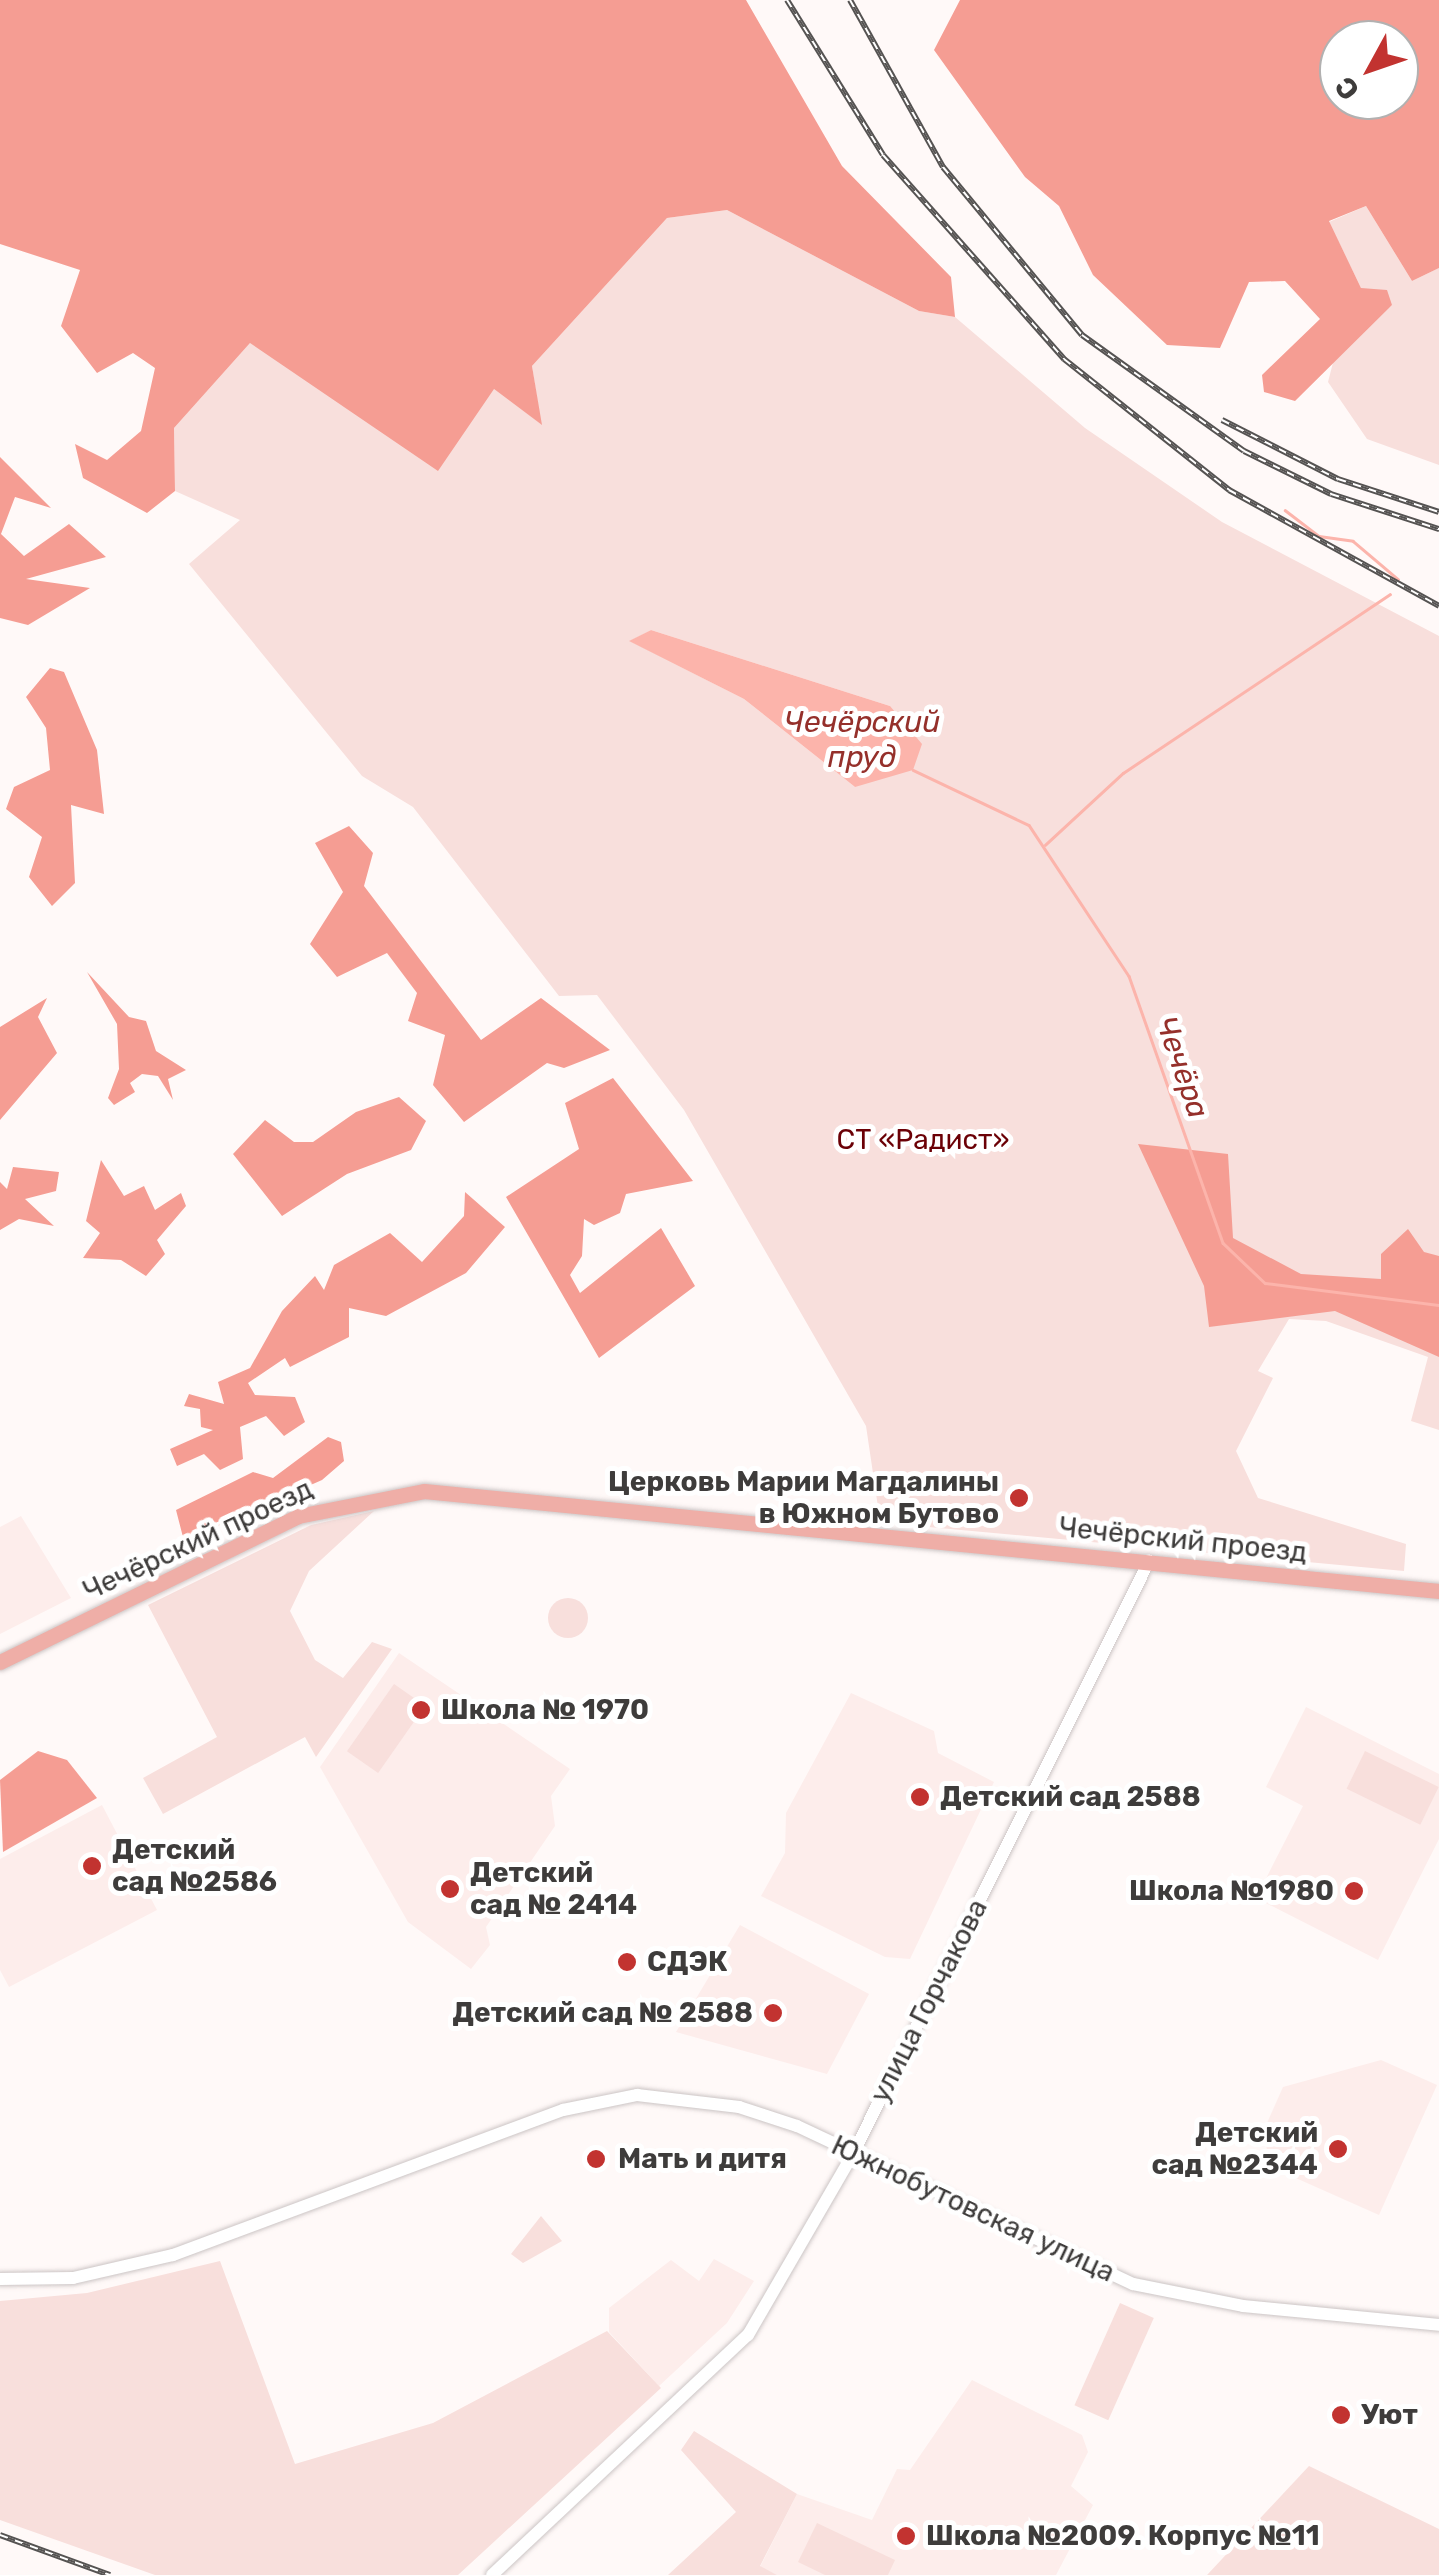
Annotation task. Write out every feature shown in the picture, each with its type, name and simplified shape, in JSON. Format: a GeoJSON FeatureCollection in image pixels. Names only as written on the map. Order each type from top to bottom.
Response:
{"type":"FeatureCollection","features":[{"type":"Feature","properties":{"kind":"main road","name":"Чечёрский проезд"},"geometry":{"type":"LineString","coordinates":[[0,1662],[298,1516],[405,1492],[520,1496],[1439,1591]]}},
{"type":"Feature","properties":{"kind":"street","name":"улица Горчакова"},"geometry":{"type":"LineString","coordinates":[[492,2575],[748,2335],[854,2152],[1149,1561]]}},
{"type":"Feature","properties":{"kind":"street","name":"Южнобутовская улица"},"geometry":{"type":"LineString","coordinates":[[0,2279],[73,2278],[204,2246],[563,2110],[624,2096],[740,2107],[854,2152],[1134,2284],[1243,2306],[1439,2325]]}},
{"type":"Feature","properties":{"kind":"shaded area"},"geometry":{"type":"Polygon","coordinates":[[[0,0],[746,0],[842,166],[951,277],[955,317],[919,311],[727,210],[667,218],[532,366],[542,425],[494,389],[438,471],[250,343],[174,428],[175,491],[147,513],[83,478],[75,444],[107,460],[141,431],[155,368],[133,353],[97,373],[61,326],[80,270],[0,244],[0,0]]]}},
{"type":"Feature","properties":{"kind":"shaded area"},"geometry":{"type":"Polygon","coordinates":[[[960,0],[1439,0],[1439,268],[1412,281],[1366,206],[1329,221],[1361,288],[1387,290],[1392,305],[1295,401],[1264,392],[1262,375],[1320,319],[1285,281],[1249,282],[1220,348],[1167,345],[1093,275],[1059,206],[1025,177],[934,50],[960,0]]]}},
{"type":"Feature","properties":{"kind":"shaded area"},"geometry":{"type":"Polygon","coordinates":[[[0,457],[51,508],[15,497],[1,534],[24,556],[69,524],[106,557],[26,579],[90,588],[28,625],[0,618],[0,457]]]}},
{"type":"Feature","properties":{"kind":"shaded area"},"geometry":{"type":"Polygon","coordinates":[[[50,668],[64,672],[97,750],[104,814],[71,805],[75,883],[52,906],[29,877],[42,837],[6,809],[14,787],[50,770],[46,728],[26,697],[50,668]]]}},
{"type":"Feature","properties":{"kind":"shaded area"},"geometry":{"type":"Polygon","coordinates":[[[349,826],[373,853],[364,886],[481,1040],[541,998],[610,1050],[564,1068],[547,1063],[464,1122],[433,1085],[445,1035],[408,1021],[417,993],[387,953],[337,977],[310,944],[343,892],[315,843],[349,826]]]}},
{"type":"Feature","properties":{"kind":"shaded area"},"geometry":{"type":"Polygon","coordinates":[[[87,972],[129,1017],[146,1021],[156,1051],[186,1070],[168,1079],[173,1100],[158,1076],[142,1074],[130,1083],[135,1092],[114,1105],[108,1098],[119,1069],[117,1024],[87,972]]]}},
{"type":"Feature","properties":{"kind":"shaded area"},"geometry":{"type":"Polygon","coordinates":[[[47,998],[38,1017],[57,1053],[0,1120],[0,1027],[47,998]]]}},
{"type":"Feature","properties":{"kind":"shaded area"},"geometry":{"type":"Polygon","coordinates":[[[613,1078],[693,1181],[626,1194],[620,1213],[594,1225],[584,1219],[582,1256],[570,1275],[580,1293],[661,1228],[695,1286],[599,1358],[506,1197],[579,1149],[565,1103],[613,1078]]]}},
{"type":"Feature","properties":{"kind":"shaded area"},"geometry":{"type":"Polygon","coordinates":[[[399,1097],[426,1121],[411,1150],[347,1174],[282,1216],[233,1154],[265,1120],[294,1142],[313,1142],[356,1112],[399,1097]]]}},
{"type":"Feature","properties":{"kind":"shaded area"},"geometry":{"type":"Polygon","coordinates":[[[1138,1144],[1228,1154],[1233,1238],[1301,1274],[1381,1279],[1381,1254],[1408,1229],[1424,1252],[1439,1256],[1439,1357],[1335,1311],[1209,1327],[1204,1286],[1138,1144]]]}},
{"type":"Feature","properties":{"kind":"shaded area"},"geometry":{"type":"Polygon","coordinates":[[[101,1160],[124,1196],[144,1186],[155,1210],[181,1193],[186,1206],[157,1240],[165,1254],[146,1276],[121,1260],[83,1258],[100,1233],[86,1221],[101,1160]]]}},
{"type":"Feature","properties":{"kind":"shaded area"},"geometry":{"type":"Polygon","coordinates":[[[13,1167],[59,1172],[56,1191],[25,1199],[54,1226],[19,1219],[0,1230],[0,1182],[7,1189],[13,1167]]]}},
{"type":"Feature","properties":{"kind":"shaded area"},"geometry":{"type":"Polygon","coordinates":[[[465,1192],[505,1227],[466,1273],[386,1316],[349,1308],[349,1337],[290,1367],[285,1358],[248,1383],[255,1395],[295,1397],[305,1422],[284,1436],[266,1416],[240,1427],[243,1459],[220,1470],[204,1454],[177,1466],[170,1449],[213,1430],[201,1427],[200,1409],[184,1406],[189,1394],[224,1404],[218,1382],[250,1368],[282,1311],[315,1276],[324,1290],[334,1265],[390,1233],[422,1262],[464,1216],[465,1192]]]}},
{"type":"Feature","properties":{"kind":"shaded area"},"geometry":{"type":"Polygon","coordinates":[[[328,1437],[341,1442],[344,1461],[322,1480],[184,1541],[176,1510],[253,1472],[273,1478],[328,1437]]]}},
{"type":"Feature","properties":{"kind":"shaded area"},"geometry":{"type":"Polygon","coordinates":[[[21,1516],[71,1598],[0,1634],[0,1527],[21,1516]]]}},
{"type":"Feature","properties":{"kind":"shaded area","name":"Школа № 1970"},"geometry":{"type":"Polygon","coordinates":[[[399,1653],[570,1769],[551,1796],[555,1826],[486,1927],[490,1945],[471,1969],[408,1922],[320,1767],[399,1653]]]}},
{"type":"Feature","properties":{"kind":"shaded area"},"geometry":{"type":"Polygon","coordinates":[[[851,1693],[934,1731],[938,1753],[994,1782],[910,1959],[885,1957],[761,1896],[785,1853],[786,1813],[851,1693]]]}},
{"type":"Feature","properties":{"kind":"shaded area"},"geometry":{"type":"Polygon","coordinates":[[[1306,1707],[1439,1774],[1439,1839],[1378,1960],[1256,1898],[1303,1806],[1266,1787],[1306,1707]]]}},
{"type":"Feature","properties":{"kind":"shaded area"},"geometry":{"type":"Polygon","coordinates":[[[38,1751],[67,1760],[97,1798],[3,1852],[0,1780],[38,1751]]]}},
{"type":"Feature","properties":{"kind":"shaded area"},"geometry":{"type":"Polygon","coordinates":[[[102,1805],[157,1910],[9,1987],[0,1970],[0,1859],[102,1805]]]}},
{"type":"Feature","properties":{"kind":"shaded area","name":"Детский сад № 2588"},"geometry":{"type":"Polygon","coordinates":[[[740,1925],[869,1994],[827,2074],[676,2032],[740,1925]]]}},
{"type":"Feature","properties":{"kind":"shaded area","name":"Детский сад №2344"},"geometry":{"type":"Polygon","coordinates":[[[1381,2060],[1437,2085],[1379,2215],[1271,2167],[1263,2132],[1283,2087],[1381,2060]]]}},
{"type":"Feature","properties":{"kind":"shaded area"},"geometry":{"type":"Polygon","coordinates":[[[714,2259],[754,2281],[727,2323],[659,2386],[609,2332],[609,2308],[671,2260],[699,2281],[714,2259]]]}},
{"type":"Feature","properties":{"kind":"shaded area"},"geometry":{"type":"Polygon","coordinates":[[[972,2380],[1082,2435],[1088,2452],[1071,2486],[1093,2505],[1056,2575],[777,2575],[760,2567],[797,2494],[872,2520],[897,2469],[910,2470],[972,2380]]]}},
{"type":"Feature","properties":{"kind":"green space"},"geometry":{"type":"Polygon","coordinates":[[[1366,206],[1412,281],[1439,268],[1439,465],[1367,439],[1328,382],[1336,351],[1392,305],[1361,288],[1329,222],[1366,206]]]}},
{"type":"Feature","properties":{"kind":"green space","name":"СТ «Радист»"},"geometry":{"type":"Polygon","coordinates":[[[727,210],[919,311],[955,317],[1085,428],[1222,522],[1439,636],[1439,1430],[1411,1421],[1428,1357],[1326,1321],[1289,1319],[1258,1371],[1273,1378],[1236,1451],[1258,1498],[1406,1544],[1404,1571],[896,1524],[896,1511],[878,1507],[866,1426],[684,1110],[597,995],[559,996],[413,807],[362,776],[189,564],[240,520],[175,491],[174,428],[250,343],[494,389],[541,424],[532,366],[667,218],[727,210]],[[651,630],[630,641],[744,699],[855,787],[890,706],[651,630]]]}},
{"type":"Feature","properties":{"kind":"green space"},"geometry":{"type":"Polygon","coordinates":[[[374,1511],[309,1571],[290,1611],[315,1660],[343,1678],[372,1642],[392,1649],[316,1757],[305,1737],[163,1814],[143,1778],[217,1737],[148,1605],[311,1525],[374,1511]]]}},
{"type":"Feature","properties":{"kind":"green space"},"geometry":{"type":"Polygon","coordinates":[[[568,1598],[582,1604],[588,1618],[582,1632],[568,1638],[554,1632],[548,1618],[554,1604],[568,1598]]]}},
{"type":"Feature","properties":{"kind":"green space"},"geometry":{"type":"Polygon","coordinates":[[[394,1684],[425,1706],[378,1773],[347,1751],[394,1684]]]}},
{"type":"Feature","properties":{"kind":"green space"},"geometry":{"type":"Polygon","coordinates":[[[1365,1751],[1439,1787],[1420,1825],[1347,1789],[1365,1751]]]}},
{"type":"Feature","properties":{"kind":"green space"},"geometry":{"type":"Polygon","coordinates":[[[541,2216],[562,2241],[523,2263],[511,2254],[541,2216]]]}},
{"type":"Feature","properties":{"kind":"green space"},"geometry":{"type":"Polygon","coordinates":[[[220,2261],[295,2464],[433,2423],[607,2331],[661,2388],[458,2575],[155,2575],[0,2520],[0,2301],[87,2293],[220,2261]]]}},
{"type":"Feature","properties":{"kind":"green space"},"geometry":{"type":"Polygon","coordinates":[[[1120,2303],[1154,2318],[1108,2420],[1074,2405],[1120,2303]]]}},
{"type":"Feature","properties":{"kind":"green space"},"geometry":{"type":"Polygon","coordinates":[[[694,2431],[797,2494],[760,2566],[777,2575],[668,2575],[736,2512],[681,2450],[694,2431]]]}},
{"type":"Feature","properties":{"kind":"green space"},"geometry":{"type":"Polygon","coordinates":[[[1309,2466],[1439,2529],[1439,2575],[1207,2575],[1309,2466]]]}},
{"type":"Feature","properties":{"kind":"green space"},"geometry":{"type":"Polygon","coordinates":[[[817,2523],[895,2560],[888,2575],[825,2575],[798,2562],[817,2523]]]}},
{"type":"Feature","properties":{"kind":"water","name":"Чечёрский пруд"},"geometry":{"type":"Polygon","coordinates":[[[651,630],[890,706],[922,744],[913,770],[855,787],[744,699],[629,641],[651,630]]]}},
{"type":"Feature","properties":{"kind":"waterway"},"geometry":{"type":"LineString","coordinates":[[1285,510],[1319,536],[1353,541],[1398,579]]}},
{"type":"Feature","properties":{"kind":"waterway"},"geometry":{"type":"LineString","coordinates":[[1045,845],[1123,773],[1390,594]]}},
{"type":"Feature","properties":{"kind":"waterway","name":"Чечёра"},"geometry":{"type":"LineString","coordinates":[[913,770],[1029,825],[1129,976],[1223,1243],[1265,1283],[1439,1305]]}},
{"type":"Feature","properties":{"kind":"railway"},"geometry":{"type":"LineString","coordinates":[[787,0],[883,155],[1064,359],[1229,490],[1439,606]]}},
{"type":"Feature","properties":{"kind":"railway"},"geometry":{"type":"LineString","coordinates":[[850,0],[943,167],[1082,335],[1244,451],[1331,494],[1439,529]]}},
{"type":"Feature","properties":{"kind":"railway"},"geometry":{"type":"LineString","coordinates":[[1222,420],[1338,479],[1439,512]]}},
{"type":"Feature","properties":{"kind":"railway"},"geometry":{"type":"LineString","coordinates":[[0,2535],[110,2575]]}},
{"type":"Feature","properties":{"kind":"place","name":"Церковь Марии Магдалины в Южном Бутово"},"geometry":{"type":"Point","coordinates":[1019,1498]}},
{"type":"Feature","properties":{"kind":"place","name":"Школа № 1970"},"geometry":{"type":"Point","coordinates":[421,1710]}},
{"type":"Feature","properties":{"kind":"place","name":"Детский сад 2588"},"geometry":{"type":"Point","coordinates":[920,1797]}},
{"type":"Feature","properties":{"kind":"place","name":"Детский сад №2586"},"geometry":{"type":"Point","coordinates":[92,1866]}},
{"type":"Feature","properties":{"kind":"place","name":"Детский сад № 2414"},"geometry":{"type":"Point","coordinates":[450,1889]}},
{"type":"Feature","properties":{"kind":"place","name":"Школа №1980"},"geometry":{"type":"Point","coordinates":[1354,1891]}},
{"type":"Feature","properties":{"kind":"place","name":"СДЭК"},"geometry":{"type":"Point","coordinates":[627,1962]}},
{"type":"Feature","properties":{"kind":"place","name":"Детский сад № 2588"},"geometry":{"type":"Point","coordinates":[773,2013]}},
{"type":"Feature","properties":{"kind":"place","name":"Детский сад №2344"},"geometry":{"type":"Point","coordinates":[1338,2149]}},
{"type":"Feature","properties":{"kind":"place","name":"Мать и дитя"},"geometry":{"type":"Point","coordinates":[596,2159]}},
{"type":"Feature","properties":{"kind":"place","name":"Уют"},"geometry":{"type":"Point","coordinates":[1341,2415]}},
{"type":"Feature","properties":{"kind":"place","name":"Школа №2009. Корпус №11"},"geometry":{"type":"Point","coordinates":[906,2536]}}]}
